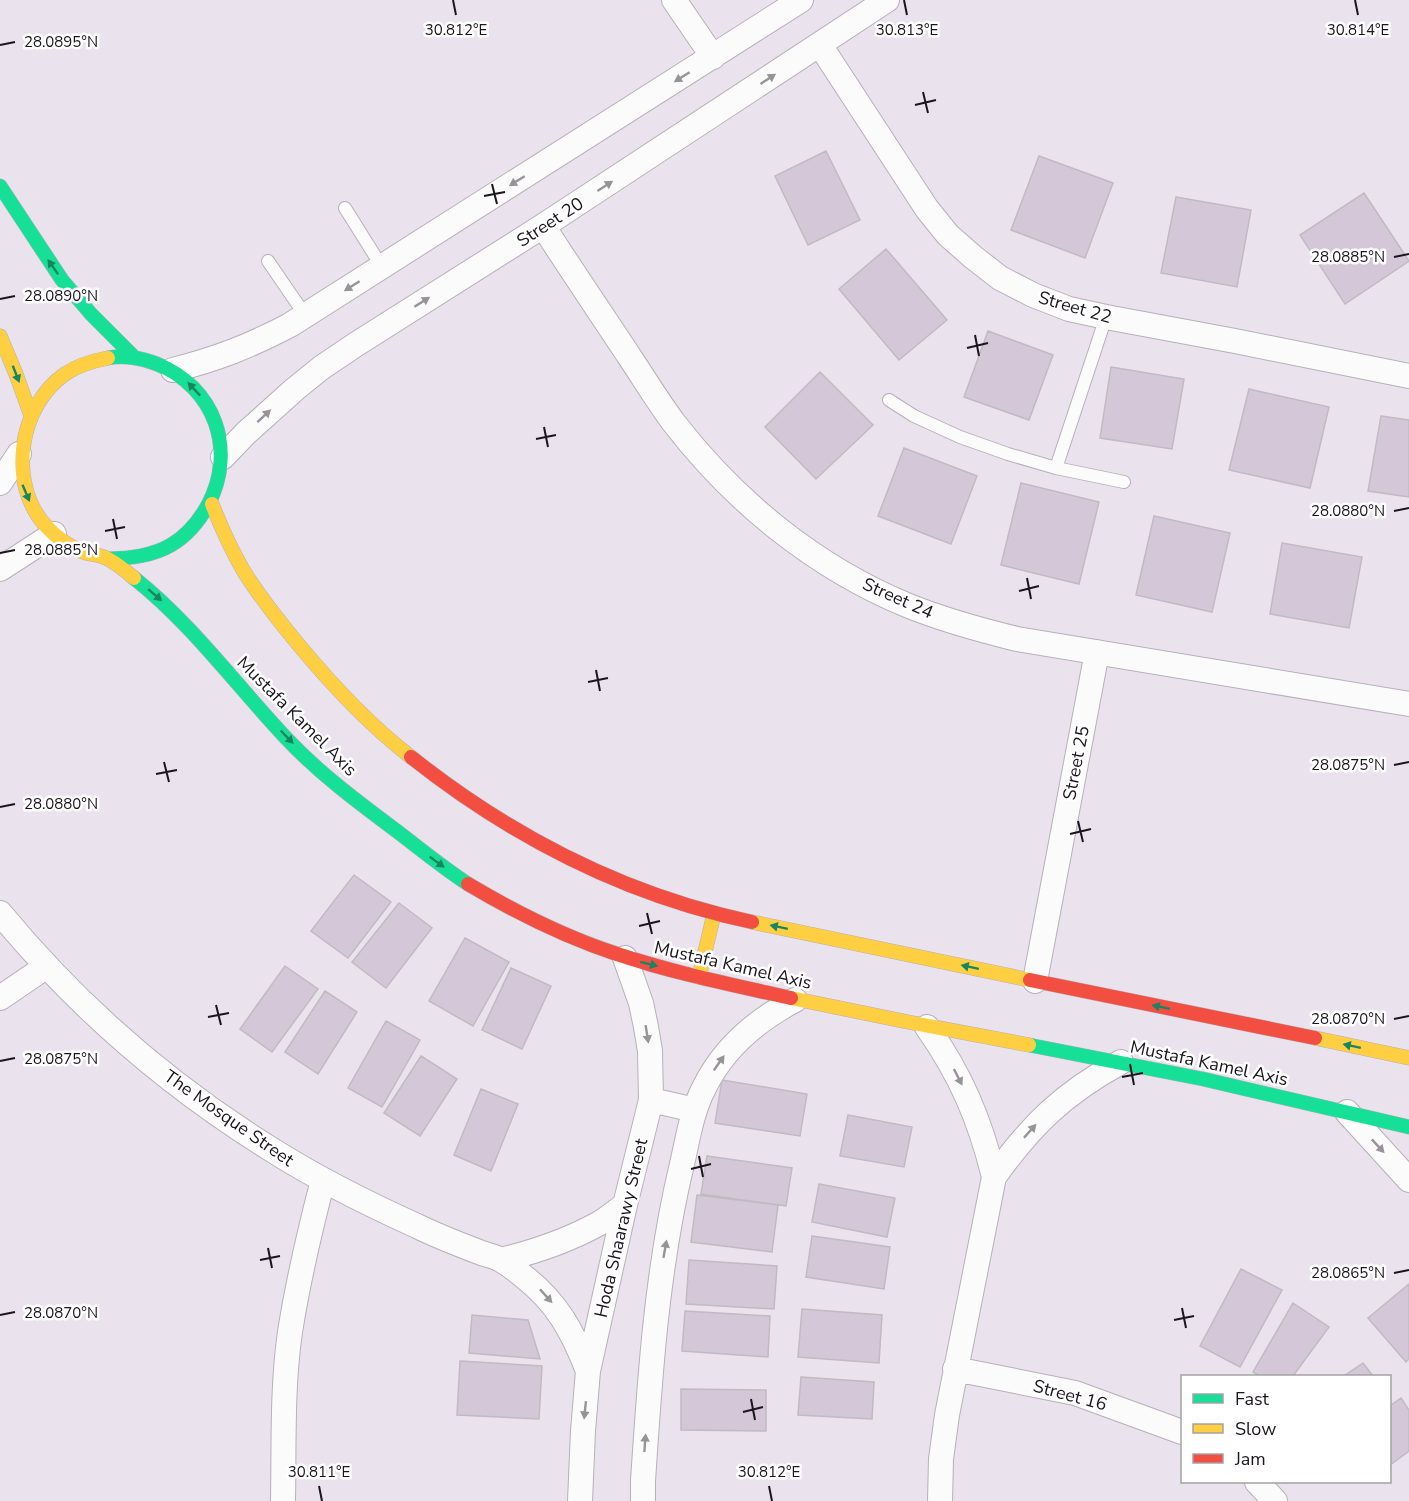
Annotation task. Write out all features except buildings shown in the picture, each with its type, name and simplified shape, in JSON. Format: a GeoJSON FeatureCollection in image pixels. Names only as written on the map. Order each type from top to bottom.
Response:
{"type":"FeatureCollection","features":[{"type":"Feature","properties":{"kind":"street"},"geometry":{"type":"LineString","coordinates":[[674,0],[713,57]]}},
{"type":"Feature","properties":{"kind":"street"},"geometry":{"type":"LineString","coordinates":[[173,370],[207,362],[290,325],[801,0]]}},
{"type":"Feature","properties":{"kind":"street","name":"Street 20"},"geometry":{"type":"LineString","coordinates":[[223,457],[270,410],[321,368],[543,226],[887,0]]}},
{"type":"Feature","properties":{"kind":"street","name":"Street 22"},"geometry":{"type":"LineString","coordinates":[[820,45],[927,209],[948,235],[1000,278],[1033,296],[1069,309],[1409,376]]}},
{"type":"Feature","properties":{"kind":"street"},"geometry":{"type":"LineString","coordinates":[[0,186],[53,268],[112,336],[134,357]]}},
{"type":"Feature","properties":{"kind":"street","name":"Street 24"},"geometry":{"type":"LineString","coordinates":[[543,226],[674,423],[715,472],[762,516],[814,555],[860,582],[908,605],[961,625],[1017,639],[1409,704]]}},
{"type":"Feature","properties":{"kind":"street"},"geometry":{"type":"LineString","coordinates":[[0,336],[30,413]]}},
{"type":"Feature","properties":{"kind":"street"},"geometry":{"type":"LineString","coordinates":[[109,357],[134,357],[154,361],[173,370],[194,386],[209,407],[219,431],[223,457],[220,481],[212,504],[193,528],[169,547],[140,557],[109,559],[80,550],[54,534],[34,511],[22,484],[19,454],[22,433],[30,413],[44,392],[62,375],[84,363],[109,357]]}},
{"type":"Feature","properties":{"kind":"street"},"geometry":{"type":"LineString","coordinates":[[0,483],[19,454]]}},
{"type":"Feature","properties":{"kind":"street"},"geometry":{"type":"LineString","coordinates":[[212,504],[235,555],[265,603],[324,675],[369,721],[418,763],[470,801],[525,836],[569,859],[661,897],[714,914],[1409,1058]]}},
{"type":"Feature","properties":{"kind":"street"},"geometry":{"type":"LineString","coordinates":[[0,569],[54,534]]}},
{"type":"Feature","properties":{"kind":"street","name":"Mustafa Kamel Axis"},"geometry":{"type":"LineString","coordinates":[[109,559],[158,597],[179,618],[258,707],[320,771],[462,880],[574,938],[625,958],[795,999],[927,1027],[1121,1062],[1409,1127]]}},
{"type":"Feature","properties":{"kind":"street","name":"Street 25"},"geometry":{"type":"LineString","coordinates":[[1035,981],[1097,652]]}},
{"type":"Feature","properties":{"kind":"street","name":"The Mosque Street"},"geometry":{"type":"LineString","coordinates":[[0,913],[47,966],[127,1043],[220,1116],[323,1180],[424,1230],[501,1260],[539,1288],[568,1326],[579,1346],[588,1371]]}},
{"type":"Feature","properties":{"kind":"street"},"geometry":{"type":"LineString","coordinates":[[699,977],[714,914]]}},
{"type":"Feature","properties":{"kind":"street","name":"Hoda Shaarawy Street"},"geometry":{"type":"LineString","coordinates":[[580,1501],[588,1371],[651,1100],[651,1067],[646,1027],[641,1003],[625,958]]}},
{"type":"Feature","properties":{"kind":"street"},"geometry":{"type":"LineString","coordinates":[[0,998],[47,966]]}},
{"type":"Feature","properties":{"kind":"street"},"geometry":{"type":"LineString","coordinates":[[644,1501],[648,1398],[656,1315],[666,1243],[695,1110],[704,1087],[717,1064],[733,1044],[773,1011],[795,999]]}},
{"type":"Feature","properties":{"kind":"street"},"geometry":{"type":"LineString","coordinates":[[927,1027],[943,1049],[968,1098],[979,1124],[994,1177]]}},
{"type":"Feature","properties":{"kind":"street"},"geometry":{"type":"LineString","coordinates":[[940,1501],[941,1460],[955,1369],[994,1177],[1022,1139],[1064,1098],[1098,1074],[1121,1062]]}},
{"type":"Feature","properties":{"kind":"street"},"geometry":{"type":"LineString","coordinates":[[651,1100],[695,1110]]}},
{"type":"Feature","properties":{"kind":"street"},"geometry":{"type":"LineString","coordinates":[[1347,1112],[1409,1180]]}},
{"type":"Feature","properties":{"kind":"street"},"geometry":{"type":"LineString","coordinates":[[283,1501],[286,1385],[290,1334],[299,1281],[323,1180]]}},
{"type":"Feature","properties":{"kind":"street"},"geometry":{"type":"LineString","coordinates":[[501,1260],[534,1252],[568,1239],[599,1224],[625,1205]]}},
{"type":"Feature","properties":{"kind":"street","name":"Street 16"},"geometry":{"type":"LineString","coordinates":[[955,1369],[1075,1393],[1181,1432]]}},
{"type":"Feature","properties":{"kind":"street"},"geometry":{"type":"LineString","coordinates":[[1258,1483],[1275,1501]]}},
{"type":"Feature","properties":{"kind":"lane"},"geometry":{"type":"LineString","coordinates":[[345,208],[381,267]]}},
{"type":"Feature","properties":{"kind":"lane"},"geometry":{"type":"LineString","coordinates":[[268,261],[305,315]]}},
{"type":"Feature","properties":{"kind":"lane"},"geometry":{"type":"LineString","coordinates":[[1056,468],[1106,317]]}},
{"type":"Feature","properties":{"kind":"lane"},"geometry":{"type":"LineString","coordinates":[[889,400],[914,416],[960,437],[1008,454],[1056,468],[1124,482]]}},
{"type":"Feature","properties":{"kind":"traffic: fast"},"geometry":{"type":"LineString","coordinates":[[0,186],[62,280],[91,314],[134,357]]}},
{"type":"Feature","properties":{"kind":"traffic: fast"},"geometry":{"type":"LineString","coordinates":[[108,358],[139,359],[157,364],[177,374],[194,388],[206,404],[215,422],[220,442],[217,484],[208,505],[188,532],[164,549],[133,557],[109,559]]}},
{"type":"Feature","properties":{"kind":"traffic: fast"},"geometry":{"type":"LineString","coordinates":[[134,578],[175,615],[287,739],[328,778],[468,884]]}},
{"type":"Feature","properties":{"kind":"traffic: fast"},"geometry":{"type":"LineString","coordinates":[[1029,1045],[1203,1079],[1409,1127]]}},
{"type":"Feature","properties":{"kind":"traffic: slow"},"geometry":{"type":"LineString","coordinates":[[0,336],[30,413]]}},
{"type":"Feature","properties":{"kind":"traffic: slow"},"geometry":{"type":"LineString","coordinates":[[108,358],[75,368],[49,388],[37,405],[28,425],[22,467],[33,507],[49,529],[69,545],[80,551],[108,559],[134,578]]}},
{"type":"Feature","properties":{"kind":"traffic: slow"},"geometry":{"type":"LineString","coordinates":[[212,504],[243,570],[276,617],[337,689],[380,731],[411,757]]}},
{"type":"Feature","properties":{"kind":"traffic: slow"},"geometry":{"type":"LineString","coordinates":[[699,977],[714,914]]}},
{"type":"Feature","properties":{"kind":"traffic: slow"},"geometry":{"type":"LineString","coordinates":[[752,922],[1030,980]]}},
{"type":"Feature","properties":{"kind":"traffic: slow"},"geometry":{"type":"LineString","coordinates":[[791,998],[1029,1045]]}},
{"type":"Feature","properties":{"kind":"traffic: slow"},"geometry":{"type":"LineString","coordinates":[[1315,1038],[1409,1058]]}},
{"type":"Feature","properties":{"kind":"traffic: jam"},"geometry":{"type":"LineString","coordinates":[[411,757],[489,813],[571,859],[659,896],[752,922]]}},
{"type":"Feature","properties":{"kind":"traffic: jam"},"geometry":{"type":"LineString","coordinates":[[468,884],[578,940],[638,961],[682,973],[791,998]]}},
{"type":"Feature","properties":{"kind":"traffic: jam"},"geometry":{"type":"LineString","coordinates":[[1030,980],[1315,1038]]}}]}
